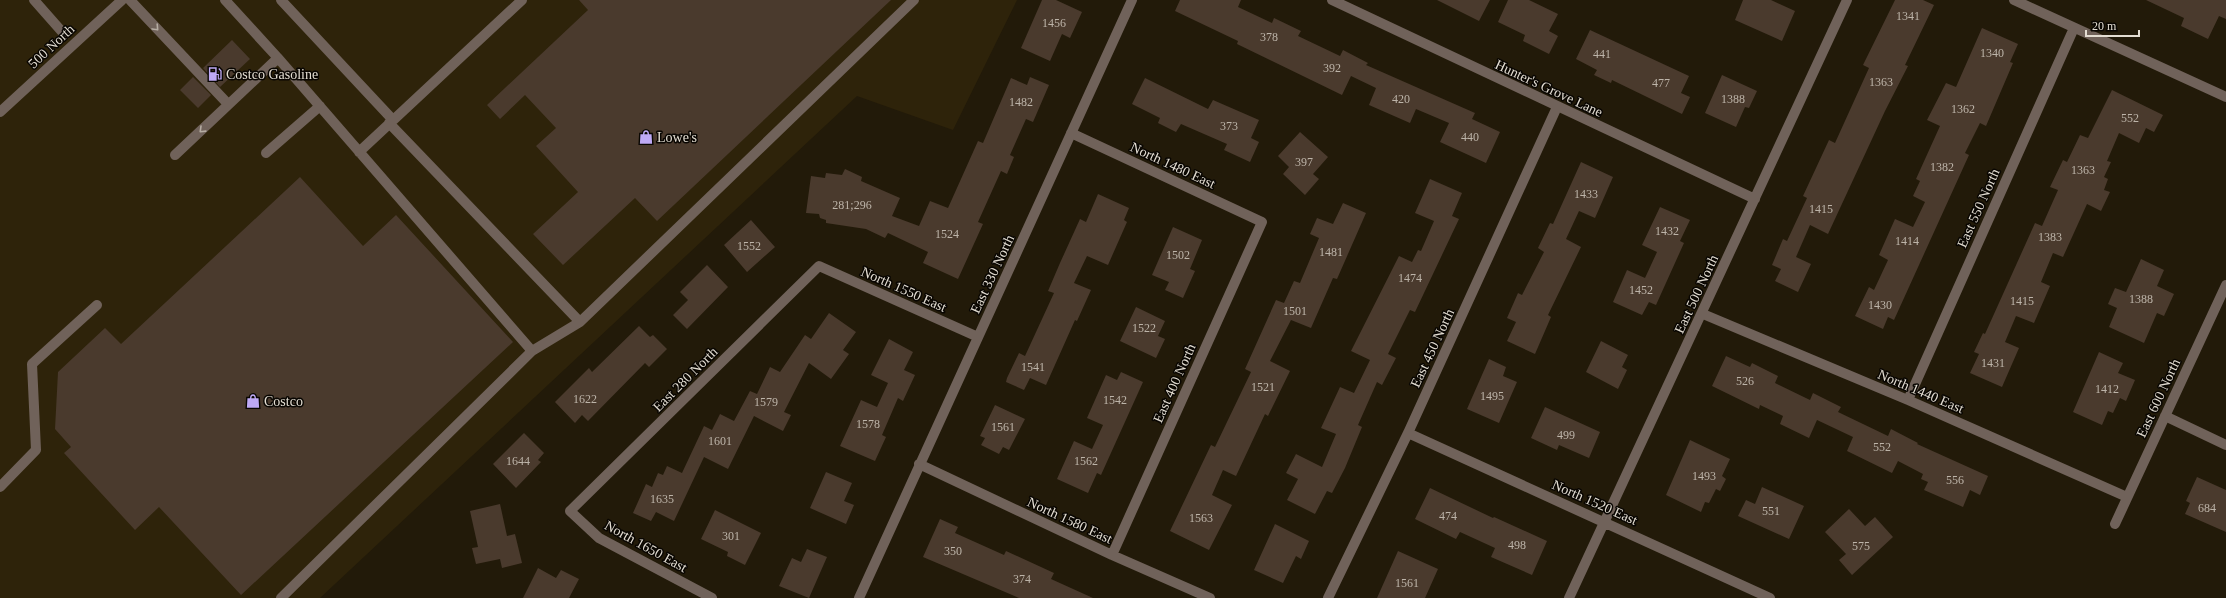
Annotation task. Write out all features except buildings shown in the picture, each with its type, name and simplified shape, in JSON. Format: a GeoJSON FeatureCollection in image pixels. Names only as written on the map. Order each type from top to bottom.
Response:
{"type":"FeatureCollection","features":[{"type":"Feature","properties":{"kind":"street"},"geometry":{"type":"LineString","coordinates":[[34,0],[64,34]]}},
{"type":"Feature","properties":{"kind":"street","name":"500 North"},"geometry":{"type":"LineString","coordinates":[[0,112],[122,0]]}},
{"type":"Feature","properties":{"kind":"street"},"geometry":{"type":"LineString","coordinates":[[130,0],[228,104]]}},
{"type":"Feature","properties":{"kind":"street"},"geometry":{"type":"LineString","coordinates":[[225,0],[320,106],[532,351]]}},
{"type":"Feature","properties":{"kind":"street"},"geometry":{"type":"LineString","coordinates":[[281,0],[391,121],[580,322]]}},
{"type":"Feature","properties":{"kind":"street"},"geometry":{"type":"LineString","coordinates":[[359,152],[522,0]]}},
{"type":"Feature","properties":{"kind":"street"},"geometry":{"type":"LineString","coordinates":[[281,598],[532,351],[580,322],[914,0]]}},
{"type":"Feature","properties":{"kind":"street","name":"East 330 North"},"geometry":{"type":"LineString","coordinates":[[859,598],[1132,0]]}},
{"type":"Feature","properties":{"kind":"street","name":"Hunter's Grove Lane"},"geometry":{"type":"LineString","coordinates":[[1332,0],[1557,107],[1756,199]]}},
{"type":"Feature","properties":{"kind":"street","name":"East 500 North"},"geometry":{"type":"LineString","coordinates":[[1568,598],[1703,314],[1847,0]]}},
{"type":"Feature","properties":{"kind":"street"},"geometry":{"type":"LineString","coordinates":[[2014,0],[2226,97]]}},
{"type":"Feature","properties":{"kind":"street","name":"East 550 North"},"geometry":{"type":"LineString","coordinates":[[1908,400],[2074,28]]}},
{"type":"Feature","properties":{"kind":"street"},"geometry":{"type":"LineString","coordinates":[[175,155],[278,58]]}},
{"type":"Feature","properties":{"kind":"street"},"geometry":{"type":"LineString","coordinates":[[266,153],[320,106]]}},
{"type":"Feature","properties":{"kind":"street","name":"East 450 North"},"geometry":{"type":"LineString","coordinates":[[1328,598],[1408,433],[1557,107]]}},
{"type":"Feature","properties":{"kind":"street","name":"North 1480 East"},"geometry":{"type":"LineString","coordinates":[[1071,134],[1262,222]]}},
{"type":"Feature","properties":{"kind":"street","name":"East 400 North"},"geometry":{"type":"LineString","coordinates":[[1112,555],[1262,222]]}},
{"type":"Feature","properties":{"kind":"street","name":"North 1550 East"},"geometry":{"type":"LineString","coordinates":[[819,266],[978,337]]}},
{"type":"Feature","properties":{"kind":"street","name":"East 280 North"},"geometry":{"type":"LineString","coordinates":[[570,511],[819,266]]}},
{"type":"Feature","properties":{"kind":"street","name":"East 600 North"},"geometry":{"type":"LineString","coordinates":[[2115,524],[2226,285]]}},
{"type":"Feature","properties":{"kind":"street"},"geometry":{"type":"LineString","coordinates":[[0,487],[36,450],[32,364],[97,305]]}},
{"type":"Feature","properties":{"kind":"street","name":"North 1440 East"},"geometry":{"type":"LineString","coordinates":[[1703,314],[1908,400],[2127,497]]}},
{"type":"Feature","properties":{"kind":"street"},"geometry":{"type":"LineString","coordinates":[[2165,416],[2226,445]]}},
{"type":"Feature","properties":{"kind":"street","name":"North 1520 East"},"geometry":{"type":"LineString","coordinates":[[1408,433],[1604,521],[1770,598]]}},
{"type":"Feature","properties":{"kind":"street","name":"North 1580 East"},"geometry":{"type":"LineString","coordinates":[[919,464],[1112,555],[1210,598]]}},
{"type":"Feature","properties":{"kind":"street","name":"North 1650 East"},"geometry":{"type":"LineString","coordinates":[[570,511],[599,538],[712,598]]}},
{"type":"Feature","properties":{"kind":"shaded area"},"geometry":{"type":"Polygon","coordinates":[[[0,0],[1017,0],[953,130],[857,96],[320,598],[0,598],[0,0]]]}},
{"type":"Feature","properties":{"kind":"place","name":"Costco Gasoline"},"geometry":{"type":"Point","coordinates":[215,74]}},
{"type":"Feature","properties":{"kind":"place","name":"Lowe's"},"geometry":{"type":"Point","coordinates":[646,137]}},
{"type":"Feature","properties":{"kind":"place","name":"Costco"},"geometry":{"type":"Point","coordinates":[253,401]}}]}
